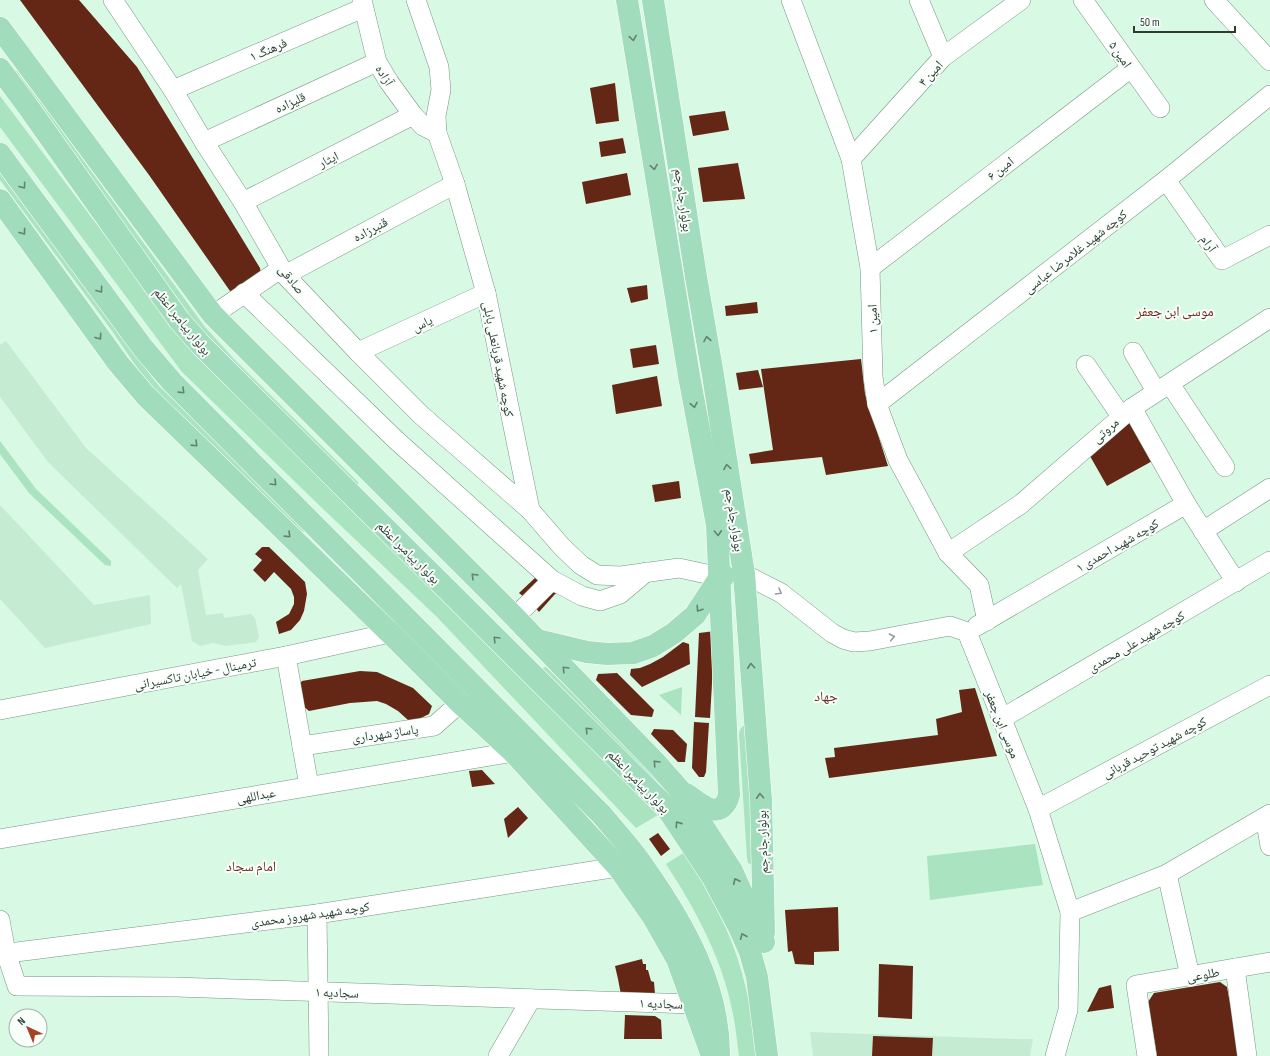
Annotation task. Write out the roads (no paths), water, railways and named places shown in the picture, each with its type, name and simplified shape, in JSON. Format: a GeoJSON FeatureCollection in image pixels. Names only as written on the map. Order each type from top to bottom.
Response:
{"type":"FeatureCollection","features":[{"type":"Feature","properties":{"kind":"main road","name":"بولوار جام جم"},"geometry":{"type":"LineString","coordinates":[[627,0],[672,279],[718,525],[729,795],[725,804],[718,810],[710,810],[679,789]]}},
{"type":"Feature","properties":{"kind":"main road","name":"بولوار جام جم"},"geometry":{"type":"LineString","coordinates":[[653,0],[744,574],[761,800],[767,1050]]}},
{"type":"Feature","properties":{"kind":"main road","name":"بولوار پیامبر اعظم"},"geometry":{"type":"LineString","coordinates":[[0,28],[213,315],[537,640],[657,764],[679,789],[732,871],[764,942]]}},
{"type":"Feature","properties":{"kind":"main road","name":"بولوار پیامبر اعظم"},"geometry":{"type":"LineString","coordinates":[[0,69],[180,320],[201,345],[666,807],[713,878],[739,927],[750,952],[757,976],[767,1050]]}},
{"type":"Feature","properties":{"kind":"main road"},"geometry":{"type":"LineString","coordinates":[[0,154],[143,348],[172,382],[602,815],[643,865],[671,907],[691,945],[709,989],[720,1039],[719,1056]]}},
{"type":"Feature","properties":{"kind":"main road"},"geometry":{"type":"LineString","coordinates":[[0,200],[118,363],[145,395],[460,703],[513,752],[618,867],[653,917],[677,958],[712,1056]]}},
{"type":"Feature","properties":{"kind":"main road"},"geometry":{"type":"LineString","coordinates":[[672,279],[696,277]]}},
{"type":"Feature","properties":{"kind":"main road"},"geometry":{"type":"LineString","coordinates":[[689,376],[713,375]]}},
{"type":"Feature","properties":{"kind":"main road"},"geometry":{"type":"LineString","coordinates":[[537,640],[587,652],[607,654],[632,653],[653,646],[674,633],[695,615],[720,577],[744,574]]}},
{"type":"Feature","properties":{"kind":"main road"},"geometry":{"type":"LineString","coordinates":[[480,623],[508,611]]}},
{"type":"Feature","properties":{"kind":"main road"},"geometry":{"type":"LineString","coordinates":[[726,710],[754,708]]}},
{"type":"Feature","properties":{"kind":"street","name":"صادقی"},"geometry":{"type":"LineString","coordinates":[[113,0],[174,90],[204,142],[243,202],[281,273],[421,415],[530,510]]}},
{"type":"Feature","properties":{"kind":"street","name":"کوچه شهید قربانعلی بابلی"},"geometry":{"type":"LineString","coordinates":[[416,0],[439,67],[441,90],[436,116],[437,133],[455,184],[486,294],[530,510],[562,547],[581,565],[597,575],[620,576],[679,568],[720,577]]}},
{"type":"Feature","properties":{"kind":"street","name":"امین ۱"},"geometry":{"type":"LineString","coordinates":[[791,0],[851,159],[870,268],[873,377],[877,404],[898,460],[948,553],[979,585],[987,621]]}},
{"type":"Feature","properties":{"kind":"street"},"geometry":{"type":"LineString","coordinates":[[919,0],[944,58]]}},
{"type":"Feature","properties":{"kind":"street","name":"امین ۴"},"geometry":{"type":"LineString","coordinates":[[851,159],[944,58],[1022,0]]}},
{"type":"Feature","properties":{"kind":"street","name":"امین ۵"},"geometry":{"type":"LineString","coordinates":[[1083,0],[1160,108]]}},
{"type":"Feature","properties":{"kind":"street"},"geometry":{"type":"LineString","coordinates":[[1214,0],[1268,56]]}},
{"type":"Feature","properties":{"kind":"street","name":"فرهنگ ۱"},"geometry":{"type":"LineString","coordinates":[[174,90],[362,4]]}},
{"type":"Feature","properties":{"kind":"street","name":"آزاده"},"geometry":{"type":"LineString","coordinates":[[362,4],[377,62],[389,82],[413,115],[423,126],[437,133]]}},
{"type":"Feature","properties":{"kind":"street","name":"قلیزاده"},"geometry":{"type":"LineString","coordinates":[[204,142],[377,62]]}},
{"type":"Feature","properties":{"kind":"street","name":"امین ۶"},"geometry":{"type":"LineString","coordinates":[[870,268],[1131,68]]}},
{"type":"Feature","properties":{"kind":"street","name":"کوچه شهید غلامرضا عباسی"},"geometry":{"type":"LineString","coordinates":[[877,404],[1166,180],[1270,95]]}},
{"type":"Feature","properties":{"kind":"street","name":"ایثار"},"geometry":{"type":"LineString","coordinates":[[243,202],[413,115]]}},
{"type":"Feature","properties":{"kind":"street","name":"آرام"},"geometry":{"type":"LineString","coordinates":[[1166,180],[1222,260],[1270,235]]}},
{"type":"Feature","properties":{"kind":"street","name":"قنبرزاده"},"geometry":{"type":"LineString","coordinates":[[213,315],[244,293],[455,184]]}},
{"type":"Feature","properties":{"kind":"street"},"geometry":{"type":"LineString","coordinates":[[244,293],[396,440],[552,580],[582,596],[600,601],[620,594],[646,572]]}},
{"type":"Feature","properties":{"kind":"street","name":"یاس"},"geometry":{"type":"LineString","coordinates":[[358,352],[486,294]]}},
{"type":"Feature","properties":{"kind":"street","name":"مروتی"},"geometry":{"type":"LineString","coordinates":[[948,553],[1021,504],[1126,412],[1270,318]]}},
{"type":"Feature","properties":{"kind":"street"},"geometry":{"type":"LineString","coordinates":[[1133,352],[1163,387],[1225,467]]}},
{"type":"Feature","properties":{"kind":"street"},"geometry":{"type":"LineString","coordinates":[[1086,365],[1126,412],[1236,582]]}},
{"type":"Feature","properties":{"kind":"street"},"geometry":{"type":"LineString","coordinates":[[1204,531],[1270,488]]}},
{"type":"Feature","properties":{"kind":"street","name":"کوچه شهید احمدی ۱"},"geometry":{"type":"LineString","coordinates":[[967,632],[1186,504]]}},
{"type":"Feature","properties":{"kind":"street","name":"کوچه شهید علی محمدی"},"geometry":{"type":"LineString","coordinates":[[1001,719],[1270,561]]}},
{"type":"Feature","properties":{"kind":"street"},"geometry":{"type":"LineString","coordinates":[[744,574],[781,592],[832,633],[843,639],[854,642],[870,641],[950,626],[967,632]]}},
{"type":"Feature","properties":{"kind":"street"},"geometry":{"type":"LineString","coordinates":[[508,611],[552,580]]}},
{"type":"Feature","properties":{"kind":"street","name":"موسی ابن جعفر"},"geometry":{"type":"LineString","coordinates":[[967,632],[1038,809],[1070,912],[1068,1010],[1055,1056]]}},
{"type":"Feature","properties":{"kind":"street","name":"ترمینال - خیابان تاکسیرانی"},"geometry":{"type":"LineString","coordinates":[[0,710],[286,656],[390,633]]}},
{"type":"Feature","properties":{"kind":"street"},"geometry":{"type":"LineString","coordinates":[[286,656],[309,786]]}},
{"type":"Feature","properties":{"kind":"street","name":"کوچه شهید توحید قربانی"},"geometry":{"type":"LineString","coordinates":[[1038,809],[1270,685]]}},
{"type":"Feature","properties":{"kind":"street","name":"پاساژ شهرداری"},"geometry":{"type":"LineString","coordinates":[[302,746],[434,726],[460,703]]}},
{"type":"Feature","properties":{"kind":"street","name":"عبداللهی"},"geometry":{"type":"LineString","coordinates":[[0,839],[513,752]]}},
{"type":"Feature","properties":{"kind":"street"},"geometry":{"type":"LineString","coordinates":[[1070,912],[1167,874],[1268,815],[1270,846]]}},
{"type":"Feature","properties":{"kind":"street","name":"کوچه شهید شهروز محمدی"},"geometry":{"type":"LineString","coordinates":[[3,953],[317,914],[618,867]]}},
{"type":"Feature","properties":{"kind":"street"},"geometry":{"type":"LineString","coordinates":[[1167,874],[1190,976]]}},
{"type":"Feature","properties":{"kind":"street"},"geometry":{"type":"LineString","coordinates":[[317,914],[319,1056]]}},
{"type":"Feature","properties":{"kind":"street"},"geometry":{"type":"LineString","coordinates":[[0,920],[3,953]]}},
{"type":"Feature","properties":{"kind":"street","name":"سجادیه ۱"},"geometry":{"type":"LineString","coordinates":[[3,953],[16,986],[176,987],[693,1004]]}},
{"type":"Feature","properties":{"kind":"street","name":"طلوعی"},"geometry":{"type":"LineString","coordinates":[[1147,1056],[1136,985],[1270,962]]}},
{"type":"Feature","properties":{"kind":"street"},"geometry":{"type":"LineString","coordinates":[[1235,968],[1247,1056]]}},
{"type":"Feature","properties":{"kind":"street"},"geometry":{"type":"LineString","coordinates":[[498,1056],[531,999]]}},
{"type":"Feature","properties":{"kind":"district","name":"موسی ابن جعفر"},"geometry":{"type":"Point","coordinates":[1175,311]}},
{"type":"Feature","properties":{"kind":"district","name":"جهاد"},"geometry":{"type":"Point","coordinates":[826,696]}},
{"type":"Feature","properties":{"kind":"district","name":"امام سجاد"},"geometry":{"type":"Point","coordinates":[251,866]}}]}
